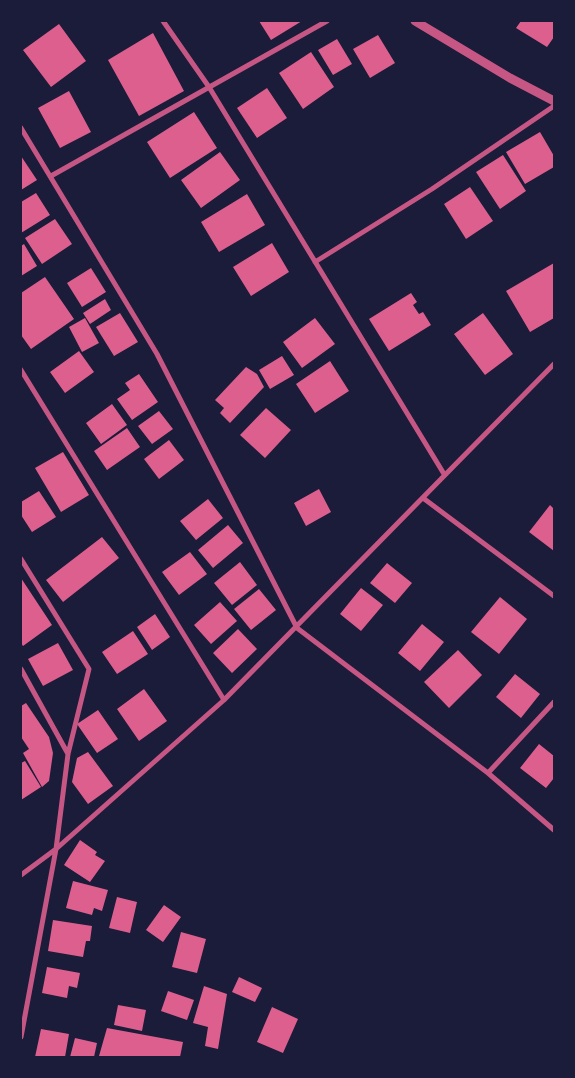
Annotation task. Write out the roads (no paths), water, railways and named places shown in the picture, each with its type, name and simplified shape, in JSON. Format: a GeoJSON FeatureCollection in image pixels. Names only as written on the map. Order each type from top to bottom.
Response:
{"type":"FeatureCollection","features":[{"type":"Feature","properties":{"kind":"street"},"geometry":{"type":"LineString","coordinates":[[163,21],[209,87],[444,474]]}},
{"type":"Feature","properties":{"kind":"street"},"geometry":{"type":"LineString","coordinates":[[51,176],[327,21]]}},
{"type":"Feature","properties":{"kind":"street"},"geometry":{"type":"LineString","coordinates":[[415,21],[510,78],[554,100]]}},
{"type":"Feature","properties":{"kind":"street"},"geometry":{"type":"LineString","coordinates":[[315,262],[432,189],[554,106]]}},
{"type":"Feature","properties":{"kind":"street"},"geometry":{"type":"LineString","coordinates":[[21,128],[157,354],[297,628],[488,773],[554,830]]}},
{"type":"Feature","properties":{"kind":"street"},"geometry":{"type":"LineString","coordinates":[[22,872],[56,849],[224,700],[297,628],[444,474],[554,364]]}},
{"type":"Feature","properties":{"kind":"street"},"geometry":{"type":"LineString","coordinates":[[21,370],[224,700]]}},
{"type":"Feature","properties":{"kind":"street"},"geometry":{"type":"LineString","coordinates":[[423,498],[554,596]]}},
{"type":"Feature","properties":{"kind":"street"},"geometry":{"type":"LineString","coordinates":[[21,559],[89,669],[68,754],[56,849],[21,1037]]}},
{"type":"Feature","properties":{"kind":"street"},"geometry":{"type":"LineString","coordinates":[[21,669],[68,754]]}},
{"type":"Feature","properties":{"kind":"street"},"geometry":{"type":"LineString","coordinates":[[488,773],[554,702]]}}]}
